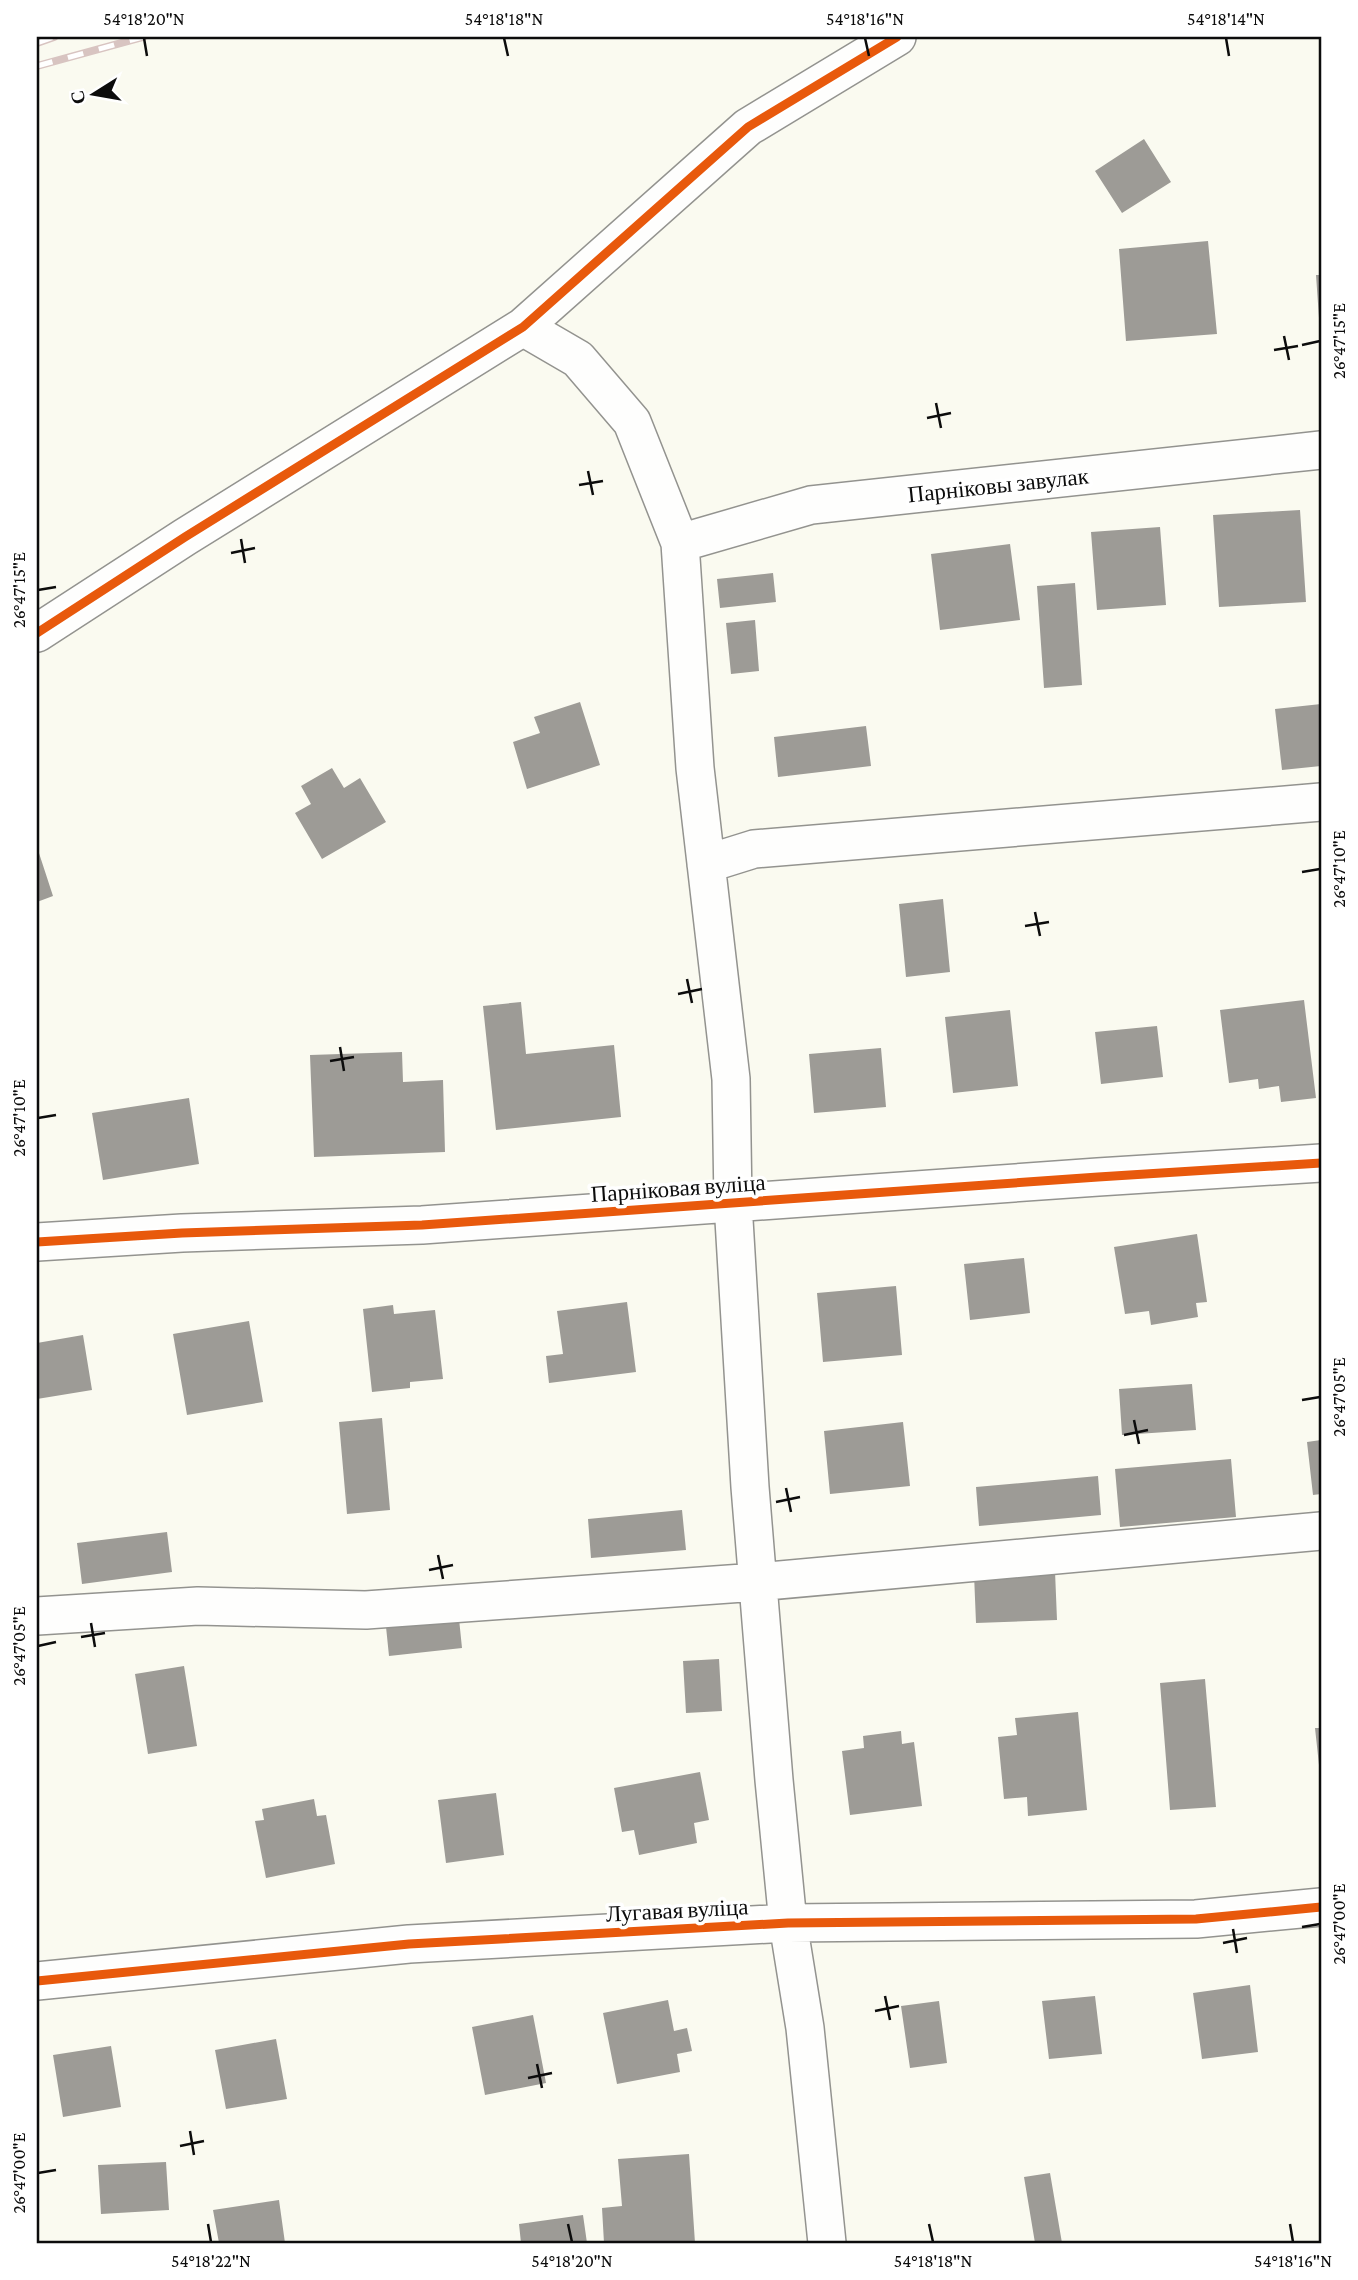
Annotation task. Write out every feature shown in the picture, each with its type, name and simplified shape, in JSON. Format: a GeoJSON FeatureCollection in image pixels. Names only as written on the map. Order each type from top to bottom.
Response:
{"type":"FeatureCollection","features":[{"type":"Feature","properties":{"kind":"street"},"geometry":{"type":"LineString","coordinates":[[37,633],[185,537],[523,327],[748,127],[897,37]]}},
{"type":"Feature","properties":{"kind":"street"},"geometry":{"type":"LineString","coordinates":[[523,327],[578,359],[632,422],[680,543],[695,768],[731,1079],[733,1203],[757,1582],[788,1923],[805,2028],[827,2243]]}},
{"type":"Feature","properties":{"kind":"street","name":"Парніковы завулак"},"geometry":{"type":"LineString","coordinates":[[680,543],[811,505],[1321,450]]}},
{"type":"Feature","properties":{"kind":"street"},"geometry":{"type":"LineString","coordinates":[[706,864],[754,849],[1321,802]]}},
{"type":"Feature","properties":{"kind":"street","name":"Парніковая вуліца"},"geometry":{"type":"LineString","coordinates":[[37,1242],[183,1233],[422,1225],[1321,1163]]}},
{"type":"Feature","properties":{"kind":"street"},"geometry":{"type":"LineString","coordinates":[[37,1616],[198,1606],[366,1610],[757,1582],[1321,1531]]}},
{"type":"Feature","properties":{"kind":"street","name":"Лугавая вуліца"},"geometry":{"type":"LineString","coordinates":[[37,1981],[408,1944],[788,1923],[1196,1919],[1321,1907]]}},
{"type":"Feature","properties":{"kind":"building"},"geometry":{"type":"Polygon","coordinates":[[[1144,139],[1171,182],[1122,213],[1095,171],[1144,139]]]}},
{"type":"Feature","properties":{"kind":"building"},"geometry":{"type":"Polygon","coordinates":[[[1208,241],[1217,334],[1126,341],[1119,249],[1208,241]]]}},
{"type":"Feature","properties":{"kind":"building"},"geometry":{"type":"Polygon","coordinates":[[[1316,275],[1321,275],[1321,318],[1319,318],[1316,275]]]}},
{"type":"Feature","properties":{"kind":"building"},"geometry":{"type":"Polygon","coordinates":[[[1300,510],[1306,602],[1219,607],[1213,515],[1300,510]]]}},
{"type":"Feature","properties":{"kind":"building"},"geometry":{"type":"Polygon","coordinates":[[[1160,527],[1166,605],[1097,610],[1091,532],[1160,527]]]}},
{"type":"Feature","properties":{"kind":"building"},"geometry":{"type":"Polygon","coordinates":[[[1010,544],[1020,620],[940,630],[931,554],[1010,544]]]}},
{"type":"Feature","properties":{"kind":"building"},"geometry":{"type":"Polygon","coordinates":[[[773,573],[776,602],[720,608],[717,579],[773,573]]]}},
{"type":"Feature","properties":{"kind":"building"},"geometry":{"type":"Polygon","coordinates":[[[1075,583],[1082,685],[1044,688],[1037,586],[1075,583]]]}},
{"type":"Feature","properties":{"kind":"building"},"geometry":{"type":"Polygon","coordinates":[[[755,620],[759,671],[731,674],[726,623],[755,620]]]}},
{"type":"Feature","properties":{"kind":"building"},"geometry":{"type":"Polygon","coordinates":[[[580,702],[600,765],[527,789],[513,742],[540,733],[534,717],[580,702]]]}},
{"type":"Feature","properties":{"kind":"building"},"geometry":{"type":"Polygon","coordinates":[[[1321,704],[1321,766],[1282,770],[1275,709],[1321,704]]]}},
{"type":"Feature","properties":{"kind":"building"},"geometry":{"type":"Polygon","coordinates":[[[866,726],[871,766],[778,777],[774,737],[866,726]]]}},
{"type":"Feature","properties":{"kind":"building"},"geometry":{"type":"Polygon","coordinates":[[[332,768],[344,788],[360,778],[386,822],[322,859],[295,813],[311,804],[301,786],[332,768]]]}},
{"type":"Feature","properties":{"kind":"building"},"geometry":{"type":"Polygon","coordinates":[[[37,847],[53,896],[37,902],[37,847]]]}},
{"type":"Feature","properties":{"kind":"building"},"geometry":{"type":"Polygon","coordinates":[[[943,899],[950,972],[906,977],[899,904],[943,899]]]}},
{"type":"Feature","properties":{"kind":"building"},"geometry":{"type":"Polygon","coordinates":[[[1304,1000],[1316,1098],[1281,1102],[1279,1086],[1259,1089],[1258,1079],[1229,1083],[1220,1010],[1304,1000]]]}},
{"type":"Feature","properties":{"kind":"building"},"geometry":{"type":"Polygon","coordinates":[[[521,1002],[526,1054],[614,1045],[621,1117],[496,1130],[483,1006],[521,1002]]]}},
{"type":"Feature","properties":{"kind":"building"},"geometry":{"type":"Polygon","coordinates":[[[1010,1010],[1018,1086],[953,1093],[945,1017],[1010,1010]]]}},
{"type":"Feature","properties":{"kind":"building"},"geometry":{"type":"Polygon","coordinates":[[[1157,1026],[1163,1077],[1101,1084],[1095,1032],[1157,1026]]]}},
{"type":"Feature","properties":{"kind":"building"},"geometry":{"type":"Polygon","coordinates":[[[881,1048],[886,1107],[814,1113],[809,1054],[881,1048]]]}},
{"type":"Feature","properties":{"kind":"building"},"geometry":{"type":"Polygon","coordinates":[[[402,1052],[403,1082],[443,1080],[445,1152],[314,1157],[310,1055],[402,1052]]]}},
{"type":"Feature","properties":{"kind":"building"},"geometry":{"type":"Polygon","coordinates":[[[189,1098],[199,1164],[103,1180],[92,1113],[189,1098]]]}},
{"type":"Feature","properties":{"kind":"building"},"geometry":{"type":"Polygon","coordinates":[[[1197,1234],[1207,1302],[1196,1303],[1198,1317],[1151,1325],[1149,1311],[1125,1314],[1114,1247],[1197,1234]]]}},
{"type":"Feature","properties":{"kind":"building"},"geometry":{"type":"Polygon","coordinates":[[[1024,1258],[1030,1313],[970,1320],[964,1264],[1024,1258]]]}},
{"type":"Feature","properties":{"kind":"building"},"geometry":{"type":"Polygon","coordinates":[[[896,1286],[902,1355],[823,1362],[817,1293],[896,1286]]]}},
{"type":"Feature","properties":{"kind":"building"},"geometry":{"type":"Polygon","coordinates":[[[627,1302],[636,1372],[549,1383],[546,1356],[563,1354],[557,1311],[627,1302]]]}},
{"type":"Feature","properties":{"kind":"building"},"geometry":{"type":"Polygon","coordinates":[[[393,1305],[394,1314],[435,1310],[443,1379],[410,1382],[410,1388],[372,1392],[363,1309],[393,1305]]]}},
{"type":"Feature","properties":{"kind":"building"},"geometry":{"type":"Polygon","coordinates":[[[249,1321],[263,1402],[187,1415],[173,1334],[249,1321]]]}},
{"type":"Feature","properties":{"kind":"building"},"geometry":{"type":"Polygon","coordinates":[[[83,1335],[92,1390],[37,1399],[37,1343],[83,1335]]]}},
{"type":"Feature","properties":{"kind":"building"},"geometry":{"type":"Polygon","coordinates":[[[1192,1384],[1196,1430],[1122,1435],[1119,1389],[1192,1384]]]}},
{"type":"Feature","properties":{"kind":"building"},"geometry":{"type":"Polygon","coordinates":[[[382,1418],[390,1510],[347,1514],[339,1422],[382,1418]]]}},
{"type":"Feature","properties":{"kind":"building"},"geometry":{"type":"Polygon","coordinates":[[[903,1422],[910,1486],[830,1494],[824,1431],[903,1422]]]}},
{"type":"Feature","properties":{"kind":"building"},"geometry":{"type":"Polygon","coordinates":[[[1321,1440],[1321,1494],[1313,1495],[1307,1442],[1321,1440]]]}},
{"type":"Feature","properties":{"kind":"building"},"geometry":{"type":"Polygon","coordinates":[[[1231,1459],[1236,1517],[1120,1527],[1115,1469],[1231,1459]]]}},
{"type":"Feature","properties":{"kind":"building"},"geometry":{"type":"Polygon","coordinates":[[[1098,1476],[1101,1515],[979,1526],[976,1487],[1098,1476]]]}},
{"type":"Feature","properties":{"kind":"building"},"geometry":{"type":"Polygon","coordinates":[[[682,1510],[686,1550],[591,1558],[588,1519],[682,1510]]]}},
{"type":"Feature","properties":{"kind":"building"},"geometry":{"type":"Polygon","coordinates":[[[167,1532],[172,1572],[82,1584],[77,1543],[167,1532]]]}},
{"type":"Feature","properties":{"kind":"building"},"geometry":{"type":"Polygon","coordinates":[[[1055,1571],[1057,1620],[976,1623],[974,1574],[1055,1571]]]}},
{"type":"Feature","properties":{"kind":"building"},"geometry":{"type":"Polygon","coordinates":[[[458,1609],[462,1648],[389,1656],[385,1617],[458,1609]]]}},
{"type":"Feature","properties":{"kind":"building"},"geometry":{"type":"Polygon","coordinates":[[[719,1659],[722,1711],[686,1713],[683,1661],[719,1659]]]}},
{"type":"Feature","properties":{"kind":"building"},"geometry":{"type":"Polygon","coordinates":[[[184,1666],[197,1746],[148,1754],[135,1674],[184,1666]]]}},
{"type":"Feature","properties":{"kind":"building"},"geometry":{"type":"Polygon","coordinates":[[[1205,1679],[1216,1807],[1170,1810],[1160,1683],[1205,1679]]]}},
{"type":"Feature","properties":{"kind":"building"},"geometry":{"type":"Polygon","coordinates":[[[1078,1712],[1087,1810],[1028,1816],[1027,1797],[1004,1799],[998,1737],[1017,1735],[1015,1718],[1078,1712]]]}},
{"type":"Feature","properties":{"kind":"building"},"geometry":{"type":"Polygon","coordinates":[[[1315,1728],[1321,1728],[1321,1765],[1319,1765],[1315,1728]]]}},
{"type":"Feature","properties":{"kind":"building"},"geometry":{"type":"Polygon","coordinates":[[[901,1731],[902,1744],[914,1742],[922,1806],[850,1815],[842,1751],[864,1748],[863,1736],[901,1731]]]}},
{"type":"Feature","properties":{"kind":"building"},"geometry":{"type":"Polygon","coordinates":[[[700,1772],[709,1820],[694,1823],[697,1843],[639,1855],[634,1830],[622,1832],[614,1788],[700,1772]]]}},
{"type":"Feature","properties":{"kind":"building"},"geometry":{"type":"Polygon","coordinates":[[[496,1793],[504,1855],[446,1863],[438,1800],[496,1793]]]}},
{"type":"Feature","properties":{"kind":"building"},"geometry":{"type":"Polygon","coordinates":[[[314,1799],[317,1816],[326,1815],[335,1864],[266,1878],[255,1821],[264,1820],[262,1809],[314,1799]]]}},
{"type":"Feature","properties":{"kind":"building"},"geometry":{"type":"Polygon","coordinates":[[[1250,1985],[1258,2052],[1202,2059],[1193,1993],[1250,1985]]]}},
{"type":"Feature","properties":{"kind":"building"},"geometry":{"type":"Polygon","coordinates":[[[1095,1996],[1102,2054],[1049,2059],[1042,2001],[1095,1996]]]}},
{"type":"Feature","properties":{"kind":"building"},"geometry":{"type":"Polygon","coordinates":[[[668,2000],[674,2031],[687,2028],[692,2051],[677,2054],[680,2072],[617,2084],[603,2013],[668,2000]]]}},
{"type":"Feature","properties":{"kind":"building"},"geometry":{"type":"Polygon","coordinates":[[[939,2001],[947,2063],[910,2068],[901,2006],[939,2001]]]}},
{"type":"Feature","properties":{"kind":"building"},"geometry":{"type":"Polygon","coordinates":[[[533,2015],[546,2083],[485,2095],[472,2027],[533,2015]]]}},
{"type":"Feature","properties":{"kind":"building"},"geometry":{"type":"Polygon","coordinates":[[[276,2039],[287,2099],[226,2109],[215,2050],[276,2039]]]}},
{"type":"Feature","properties":{"kind":"building"},"geometry":{"type":"Polygon","coordinates":[[[111,2046],[121,2107],[63,2117],[53,2055],[111,2046]]]}},
{"type":"Feature","properties":{"kind":"building"},"geometry":{"type":"Polygon","coordinates":[[[689,2154],[695,2243],[604,2243],[602,2208],[622,2206],[618,2159],[689,2154]]]}},
{"type":"Feature","properties":{"kind":"building"},"geometry":{"type":"Polygon","coordinates":[[[166,2162],[169,2210],[101,2214],[98,2165],[166,2162]]]}},
{"type":"Feature","properties":{"kind":"building"},"geometry":{"type":"Polygon","coordinates":[[[1050,2173],[1062,2243],[1035,2243],[1024,2177],[1050,2173]]]}},
{"type":"Feature","properties":{"kind":"building"},"geometry":{"type":"Polygon","coordinates":[[[279,2200],[285,2243],[219,2243],[213,2210],[279,2200]]]}},
{"type":"Feature","properties":{"kind":"building"},"geometry":{"type":"Polygon","coordinates":[[[583,2215],[587,2243],[521,2243],[519,2224],[583,2215]]]}},
{"type":"Feature","properties":{"kind":"railway"},"geometry":{"type":"LineString","coordinates":[[37,43],[54,37]]}},
{"type":"Feature","properties":{"kind":"railway"},"geometry":{"type":"LineString","coordinates":[[37,66],[143,37]]}},
{"type":"Feature","properties":{"kind":"cycle path"},"geometry":{"type":"LineString","coordinates":[[37,633],[185,537],[523,327],[748,127],[897,37]]}},
{"type":"Feature","properties":{"kind":"cycle path"},"geometry":{"type":"LineString","coordinates":[[37,1242],[182,1233],[422,1225],[1321,1163]]}},
{"type":"Feature","properties":{"kind":"cycle path"},"geometry":{"type":"LineString","coordinates":[[37,1981],[409,1944],[788,1923],[1196,1919],[1321,1907]]}}]}
